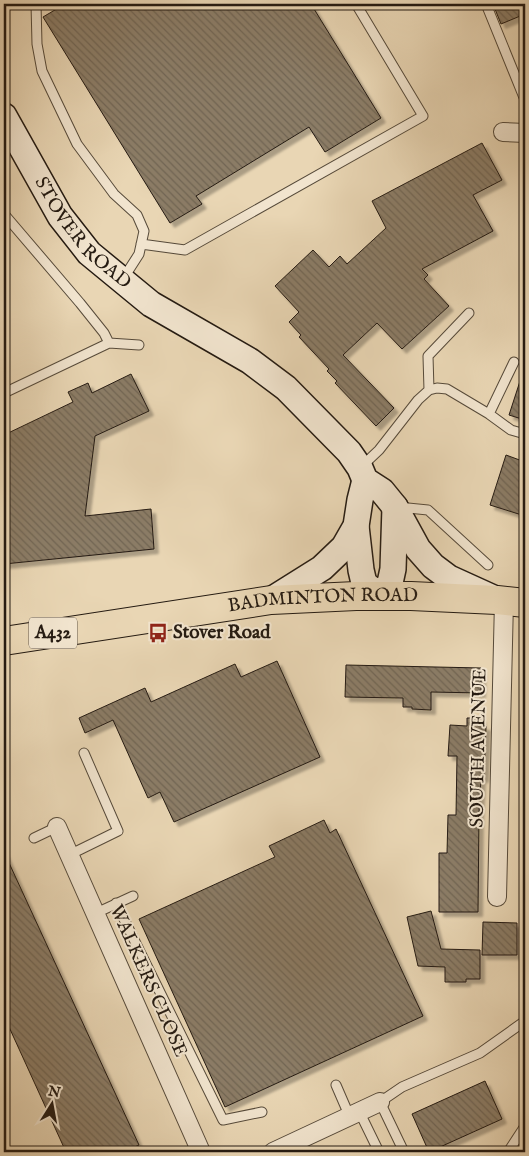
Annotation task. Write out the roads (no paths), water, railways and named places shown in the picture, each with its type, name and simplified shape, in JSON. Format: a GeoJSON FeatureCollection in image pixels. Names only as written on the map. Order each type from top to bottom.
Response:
{"type":"FeatureCollection","features":[{"type":"Feature","properties":{"kind":"main road","name":"STOVER ROAD"},"geometry":{"type":"LineString","coordinates":[[4,116],[60,216],[89,253],[151,304],[250,361],[286,388],[349,452],[363,474],[382,491],[395,507],[418,549],[433,566],[449,578],[509,601]]}},
{"type":"Feature","properties":{"kind":"main road"},"geometry":{"type":"LineString","coordinates":[[363,474],[356,526],[361,570],[364,583],[379,596],[390,583],[393,569],[395,507]]}},
{"type":"Feature","properties":{"kind":"main road"},"geometry":{"type":"LineString","coordinates":[[271,600],[322,568],[344,547],[356,526]]}},
{"type":"Feature","properties":{"kind":"main road","name":"BADMINTON ROAD"},"geometry":{"type":"LineString","coordinates":[[4,641],[271,600],[379,596],[509,601]]}},
{"type":"Feature","properties":{"kind":"street"},"geometry":{"type":"LineString","coordinates":[[503,132],[525,133]]}},
{"type":"Feature","properties":{"kind":"street","name":"SOUTH AVENUE"},"geometry":{"type":"LineString","coordinates":[[497,897],[509,601]]}},
{"type":"Feature","properties":{"kind":"street","name":"WALKERS CLOSE"},"geometry":{"type":"LineString","coordinates":[[57,827],[201,1152]]}},
{"type":"Feature","properties":{"kind":"street"},"geometry":{"type":"LineString","coordinates":[[273,1152],[380,1102]]}},
{"type":"Feature","properties":{"kind":"lane"},"geometry":{"type":"LineString","coordinates":[[36,4],[37,44],[42,71],[77,144],[114,194],[137,215],[144,231],[139,254],[121,281]]}},
{"type":"Feature","properties":{"kind":"lane"},"geometry":{"type":"LineString","coordinates":[[141,244],[185,250],[423,116],[356,4]]}},
{"type":"Feature","properties":{"kind":"lane"},"geometry":{"type":"LineString","coordinates":[[486,4],[525,100]]}},
{"type":"Feature","properties":{"kind":"lane"},"geometry":{"type":"LineString","coordinates":[[4,214],[80,303],[109,342]]}},
{"type":"Feature","properties":{"kind":"lane"},"geometry":{"type":"LineString","coordinates":[[429,390],[428,356],[470,313]]}},
{"type":"Feature","properties":{"kind":"lane"},"geometry":{"type":"LineString","coordinates":[[4,394],[109,342],[138,345]]}},
{"type":"Feature","properties":{"kind":"lane"},"geometry":{"type":"LineString","coordinates":[[489,414],[514,362]]}},
{"type":"Feature","properties":{"kind":"lane"},"geometry":{"type":"LineString","coordinates":[[363,474],[418,400],[429,390],[437,388],[447,389],[489,414],[511,430],[525,434]]}},
{"type":"Feature","properties":{"kind":"lane"},"geometry":{"type":"LineString","coordinates":[[395,507],[428,510],[488,565]]}},
{"type":"Feature","properties":{"kind":"lane"},"geometry":{"type":"LineString","coordinates":[[69,855],[118,831],[84,753]]}},
{"type":"Feature","properties":{"kind":"lane"},"geometry":{"type":"LineString","coordinates":[[34,838],[57,827]]}},
{"type":"Feature","properties":{"kind":"lane"},"geometry":{"type":"LineString","coordinates":[[94,914],[133,896]]}},
{"type":"Feature","properties":{"kind":"lane"},"geometry":{"type":"LineString","coordinates":[[116,904],[223,1120],[262,1112]]}},
{"type":"Feature","properties":{"kind":"lane"},"geometry":{"type":"LineString","coordinates":[[404,1152],[380,1102],[402,1087],[480,1053],[525,1021]]}},
{"type":"Feature","properties":{"kind":"lane"},"geometry":{"type":"LineString","coordinates":[[336,1085],[379,1152]]}},
{"type":"Feature","properties":{"kind":"lane"},"geometry":{"type":"LineString","coordinates":[[508,1152],[525,1126]]}},
{"type":"Feature","properties":{"kind":"place","name":"Stover Road"},"geometry":{"type":"Point","coordinates":[158,633]}}]}
